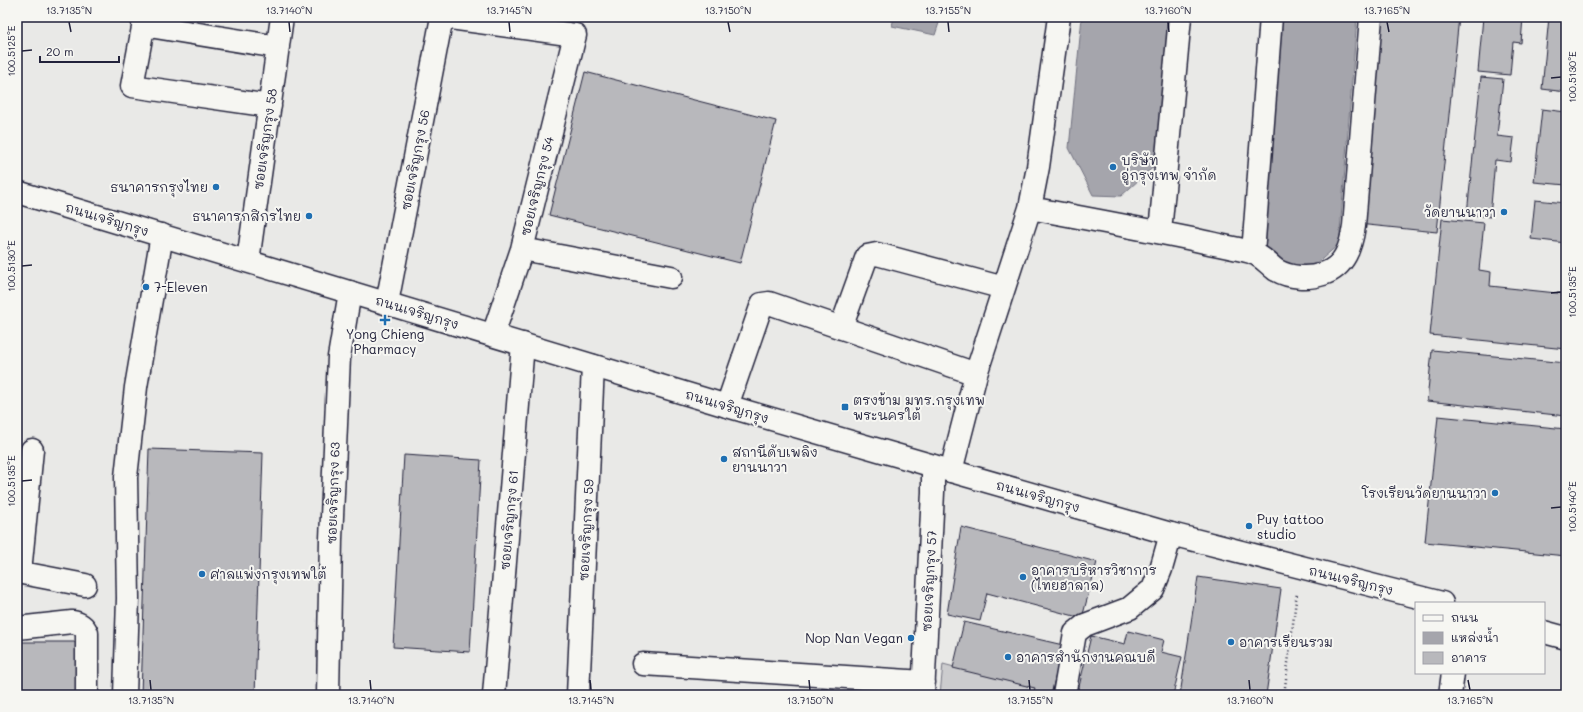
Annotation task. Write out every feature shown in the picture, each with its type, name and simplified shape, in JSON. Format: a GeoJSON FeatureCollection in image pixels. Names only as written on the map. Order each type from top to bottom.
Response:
{"type":"FeatureCollection","features":[{"type":"Feature","properties":{"kind":"street","name":"ซอยเจริญกรุง 58"},"geometry":{"type":"LineString","coordinates":[[248,261],[282,17]]}},
{"type":"Feature","properties":{"kind":"street","name":"ซอยเจริญกรุง 54"},"geometry":{"type":"LineString","coordinates":[[442,17],[574,35],[522,249],[493,335]]}},
{"type":"Feature","properties":{"kind":"street","name":"ซอยเจริญกรุง 56"},"geometry":{"type":"LineString","coordinates":[[387,303],[442,17]]}},
{"type":"Feature","properties":{"kind":"street","name":"ซอยเจริญกรุง 57"},"geometry":{"type":"LineString","coordinates":[[923,689],[933,492],[976,374],[1030,208],[1038,167],[1059,17]]}},
{"type":"Feature","properties":{"kind":"street"},"geometry":{"type":"LineString","coordinates":[[1160,232],[1180,17]]}},
{"type":"Feature","properties":{"kind":"street"},"geometry":{"type":"LineString","coordinates":[[1253,253],[1271,17]]}},
{"type":"Feature","properties":{"kind":"street"},"geometry":{"type":"LineString","coordinates":[[1030,208],[1160,232],[1253,253],[1276,270],[1290,276],[1300,277],[1323,274],[1332,270],[1346,257],[1354,226],[1371,17]]}},
{"type":"Feature","properties":{"kind":"street"},"geometry":{"type":"LineString","coordinates":[[270,106],[132,86],[144,21],[278,47]]}},
{"type":"Feature","properties":{"kind":"street","name":"ถนนเจริญกรุง"},"geometry":{"type":"LineString","coordinates":[[17,192],[593,366],[942,469],[1171,534],[1299,568],[1438,602]]}},
{"type":"Feature","properties":{"kind":"street"},"geometry":{"type":"LineString","coordinates":[[125,695],[128,598],[126,477],[136,387],[162,235]]}},
{"type":"Feature","properties":{"kind":"street"},"geometry":{"type":"LineString","coordinates":[[522,249],[670,277]]}},
{"type":"Feature","properties":{"kind":"street"},"geometry":{"type":"LineString","coordinates":[[841,328],[868,256],[877,254],[1004,288]]}},
{"type":"Feature","properties":{"kind":"street","name":"ซอยเจริญกรุง 63"},"geometry":{"type":"LineString","coordinates":[[328,695],[331,539],[339,357],[350,292]]}},
{"type":"Feature","properties":{"kind":"street"},"geometry":{"type":"LineString","coordinates":[[727,406],[762,304],[769,303],[976,374]]}},
{"type":"Feature","properties":{"kind":"street","name":"ซอยเจริญกรุง 61"},"geometry":{"type":"LineString","coordinates":[[494,695],[523,344]]}},
{"type":"Feature","properties":{"kind":"street","name":"ซอยเจริญกรุง 59"},"geometry":{"type":"LineString","coordinates":[[578,695],[593,366]]}},
{"type":"Feature","properties":{"kind":"street"},"geometry":{"type":"LineString","coordinates":[[32,450],[19,572],[85,585]]}},
{"type":"Feature","properties":{"kind":"street"},"geometry":{"type":"LineString","coordinates":[[1064,695],[1075,633],[1085,625],[1130,608],[1153,589],[1161,569],[1171,534]]}},
{"type":"Feature","properties":{"kind":"street"},"geometry":{"type":"LineString","coordinates":[[17,628],[72,622],[78,623],[84,627],[87,633],[87,695]]}},
{"type":"Feature","properties":{"kind":"street"},"geometry":{"type":"LineString","coordinates":[[1545,632],[1566,638]]}},
{"type":"Feature","properties":{"kind":"street"},"geometry":{"type":"LineString","coordinates":[[642,664],[923,689]]}},
{"type":"Feature","properties":{"kind":"street"},"geometry":{"type":"LineString","coordinates":[[1450,695],[1453,674]]}},
{"type":"Feature","properties":{"kind":"path"},"geometry":{"type":"LineString","coordinates":[[1284,695],[1299,568]]}},
{"type":"Feature","properties":{"kind":"shaded area"},"geometry":{"type":"Polygon","coordinates":[[[943,664],[1035,688],[1057,691],[1056,695],[940,695],[943,664]]]}},
{"type":"Feature","properties":{"kind":"water"},"geometry":{"type":"Polygon","coordinates":[[[894,17],[941,17],[935,35],[892,26],[894,17]]]}},
{"type":"Feature","properties":{"kind":"water"},"geometry":{"type":"Polygon","coordinates":[[[1082,17],[1172,17],[1159,162],[1121,196],[1093,195],[1069,148],[1082,17]]]}},
{"type":"Feature","properties":{"kind":"water"},"geometry":{"type":"Polygon","coordinates":[[[1278,17],[1357,17],[1339,244],[1314,266],[1294,268],[1272,259],[1259,238],[1278,17]]]}},
{"type":"Feature","properties":{"kind":"building"},"geometry":{"type":"Polygon","coordinates":[[[1379,17],[1459,17],[1437,232],[1358,224],[1379,17]]]}},
{"type":"Feature","properties":{"kind":"building"},"geometry":{"type":"Polygon","coordinates":[[[1483,17],[1523,17],[1521,43],[1513,42],[1510,75],[1478,72],[1483,17]]]}},
{"type":"Feature","properties":{"kind":"building"},"geometry":{"type":"Polygon","coordinates":[[[1549,17],[1566,19],[1566,92],[1542,89],[1549,17]]]}},
{"type":"Feature","properties":{"kind":"building"},"geometry":{"type":"Polygon","coordinates":[[[585,72],[776,121],[740,263],[549,215],[585,72]]]}},
{"type":"Feature","properties":{"kind":"building"},"geometry":{"type":"Polygon","coordinates":[[[1481,77],[1503,79],[1497,136],[1514,138],[1511,162],[1495,160],[1490,217],[1467,214],[1481,77]]]}},
{"type":"Feature","properties":{"kind":"building"},"geometry":{"type":"Polygon","coordinates":[[[1542,109],[1566,112],[1566,185],[1534,182],[1542,109]]]}},
{"type":"Feature","properties":{"kind":"building"},"geometry":{"type":"Polygon","coordinates":[[[1535,200],[1566,203],[1566,243],[1531,239],[1535,200]]]}},
{"type":"Feature","properties":{"kind":"building"},"geometry":{"type":"Polygon","coordinates":[[[1442,219],[1484,223],[1479,270],[1491,272],[1490,286],[1566,294],[1566,349],[1430,335],[1442,219]]]}},
{"type":"Feature","properties":{"kind":"building"},"geometry":{"type":"Polygon","coordinates":[[[1432,350],[1566,363],[1566,416],[1427,401],[1432,350]]]}},
{"type":"Feature","properties":{"kind":"building","name":"โรงเรียนวัดยานนาวา"},"geometry":{"type":"Polygon","coordinates":[[[1438,416],[1566,429],[1566,556],[1425,542],[1438,416]]]}},
{"type":"Feature","properties":{"kind":"building","name":"ศาลแพ่งกรุงเทพใต้"},"geometry":{"type":"Polygon","coordinates":[[[149,449],[263,453],[255,695],[141,695],[149,449]]]}},
{"type":"Feature","properties":{"kind":"building"},"geometry":{"type":"Polygon","coordinates":[[[404,455],[481,460],[470,652],[393,647],[404,455]]]}},
{"type":"Feature","properties":{"kind":"building","name":"อาคารบริหารวิชาการ (ไทยฮาลาล)"},"geometry":{"type":"Polygon","coordinates":[[[961,527],[1097,562],[1082,618],[987,593],[980,621],[947,614],[961,527]]]}},
{"type":"Feature","properties":{"kind":"building","name":"อาคารเรียนรวม"},"geometry":{"type":"Polygon","coordinates":[[[1198,577],[1281,589],[1266,695],[1180,695],[1198,577]]]}},
{"type":"Feature","properties":{"kind":"building","name":"อาคารสำนักงานคณบดี"},"geometry":{"type":"Polygon","coordinates":[[[964,622],[1063,645],[1051,695],[1033,695],[1035,688],[953,668],[964,622]]]}},
{"type":"Feature","properties":{"kind":"building"},"geometry":{"type":"Polygon","coordinates":[[[1128,631],[1164,640],[1161,652],[1182,657],[1173,695],[1077,695],[1091,636],[1125,644],[1128,631]]]}},
{"type":"Feature","properties":{"kind":"building"},"geometry":{"type":"Polygon","coordinates":[[[17,642],[81,642],[81,695],[17,695],[17,642]]]}},
{"type":"Feature","properties":{"kind":"place","name":"บริษัท อู่กรุงเทพ จำกัด"},"geometry":{"type":"Point","coordinates":[1113,167]}},
{"type":"Feature","properties":{"kind":"place","name":"ธนาคารกรุงไทย"},"geometry":{"type":"Point","coordinates":[216,187]}},
{"type":"Feature","properties":{"kind":"place","name":"วัดยานนาวา"},"geometry":{"type":"Point","coordinates":[1504,212]}},
{"type":"Feature","properties":{"kind":"place","name":"ธนาคารกสิกรไทย"},"geometry":{"type":"Point","coordinates":[309,216]}},
{"type":"Feature","properties":{"kind":"place","name":"7-Eleven"},"geometry":{"type":"Point","coordinates":[146,287]}},
{"type":"Feature","properties":{"kind":"place","name":"Yong Chieng Pharmacy"},"geometry":{"type":"Point","coordinates":[385,320]}},
{"type":"Feature","properties":{"kind":"place","name":"ตรงข้าม มทร.กรุงเทพ พระนครใต้"},"geometry":{"type":"Point","coordinates":[845,407]}},
{"type":"Feature","properties":{"kind":"place","name":"สถานีดับเพลิง ยานนาวา"},"geometry":{"type":"Point","coordinates":[724,459]}},
{"type":"Feature","properties":{"kind":"place","name":"โรงเรียนวัดยานนาวา"},"geometry":{"type":"Point","coordinates":[1495,493]}},
{"type":"Feature","properties":{"kind":"place","name":"Puy tattoo studio"},"geometry":{"type":"Point","coordinates":[1249,526]}},
{"type":"Feature","properties":{"kind":"place","name":"ศาลแพ่งกรุงเทพใต้"},"geometry":{"type":"Point","coordinates":[202,574]}},
{"type":"Feature","properties":{"kind":"place","name":"อาคารบริหารวิชาการ (ไทยฮาลาล)"},"geometry":{"type":"Point","coordinates":[1023,577]}},
{"type":"Feature","properties":{"kind":"place","name":"Nop Nan Vegan"},"geometry":{"type":"Point","coordinates":[911,638]}},
{"type":"Feature","properties":{"kind":"place","name":"อาคารเรียนรวม"},"geometry":{"type":"Point","coordinates":[1231,642]}},
{"type":"Feature","properties":{"kind":"place","name":"อาคารสำนักงานคณบดี"},"geometry":{"type":"Point","coordinates":[1008,657]}}]}
